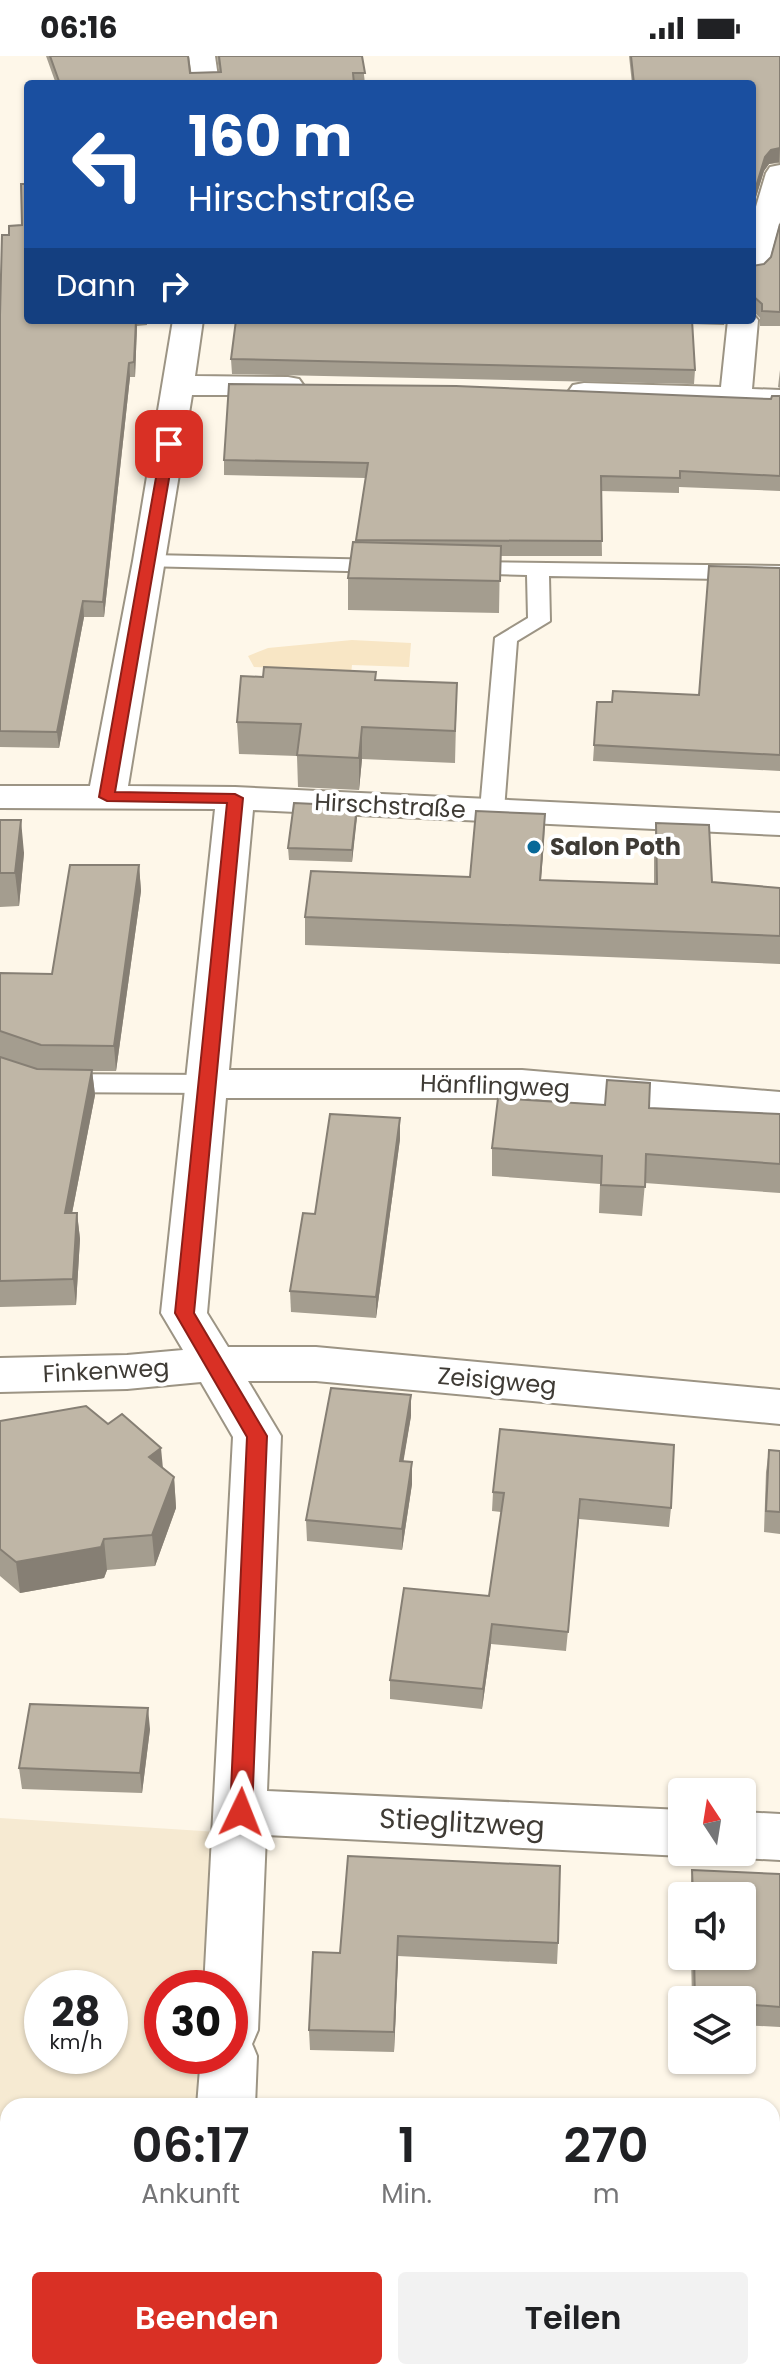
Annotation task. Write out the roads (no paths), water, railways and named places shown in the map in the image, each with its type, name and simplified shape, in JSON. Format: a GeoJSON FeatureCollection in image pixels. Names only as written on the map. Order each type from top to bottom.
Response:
{"type":"FeatureCollection","features":[{"type":"Feature","properties":{"kind":"street"},"geometry":{"type":"LineString","coordinates":[[202,56],[205,80]]}},
{"type":"Feature","properties":{"kind":"street"},"geometry":{"type":"LineString","coordinates":[[756,255],[780,173]]}},
{"type":"Feature","properties":{"kind":"street"},"geometry":{"type":"LineString","coordinates":[[107,797],[150,561],[187,324]]}},
{"type":"Feature","properties":{"kind":"street"},"geometry":{"type":"LineString","coordinates":[[736,396],[743,324]]}},
{"type":"Feature","properties":{"kind":"street"},"geometry":{"type":"LineString","coordinates":[[178,385],[317,387]]}},
{"type":"Feature","properties":{"kind":"street"},"geometry":{"type":"LineString","coordinates":[[549,391],[780,399]]}},
{"type":"Feature","properties":{"kind":"street","name":"Hirschstraße"},"geometry":{"type":"LineString","coordinates":[[0,797],[235,798],[780,824]]}},
{"type":"Feature","properties":{"kind":"street"},"geometry":{"type":"LineString","coordinates":[[233,1970],[257,1436],[184,1313],[235,798]]}},
{"type":"Feature","properties":{"kind":"street","name":"Hänflingweg"},"geometry":{"type":"LineString","coordinates":[[209,1084],[522,1084],[780,1106]]}},
{"type":"Feature","properties":{"kind":"street","name":"Finkenweg"},"geometry":{"type":"LineString","coordinates":[[0,1375],[127,1372],[213,1364]]}},
{"type":"Feature","properties":{"kind":"street","name":"Zeisigweg"},"geometry":{"type":"LineString","coordinates":[[213,1364],[316,1364],[780,1407]]}},
{"type":"Feature","properties":{"kind":"street","name":"Stieglitzweg"},"geometry":{"type":"LineString","coordinates":[[241,1812],[668,1832]]}},
{"type":"Feature","properties":{"kind":"street"},"geometry":{"type":"LineString","coordinates":[[756,1836],[780,1837]]}},
{"type":"Feature","properties":{"kind":"street"},"geometry":{"type":"LineString","coordinates":[[226,2098],[228,2074]]}},
{"type":"Feature","properties":{"kind":"lane"},"geometry":{"type":"LineString","coordinates":[[150,561],[404,566]]}},
{"type":"Feature","properties":{"kind":"lane"},"geometry":{"type":"LineString","coordinates":[[436,567],[780,573]]}},
{"type":"Feature","properties":{"kind":"lane"},"geometry":{"type":"LineString","coordinates":[[492,810],[506,638],[539,621],[538,569]]}},
{"type":"Feature","properties":{"kind":"lane"},"geometry":{"type":"LineString","coordinates":[[0,1068],[40,1083],[209,1084]]}},
{"type":"Feature","properties":{"kind":"place","name":"Salon Poth"},"geometry":{"type":"Point","coordinates":[534,847]}}]}
